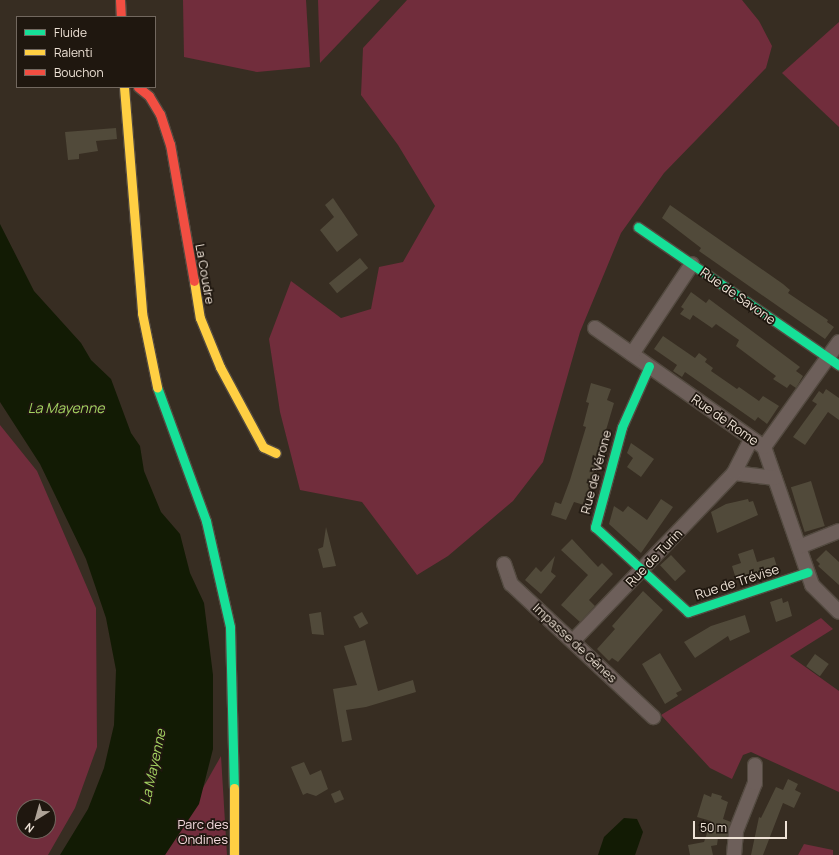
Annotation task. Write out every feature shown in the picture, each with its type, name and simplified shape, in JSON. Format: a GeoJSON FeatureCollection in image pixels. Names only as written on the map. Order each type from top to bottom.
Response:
{"type":"FeatureCollection","features":[{"type":"Feature","properties":{"kind":"street"},"geometry":{"type":"LineString","coordinates":[[120,0],[121,16]]}},
{"type":"Feature","properties":{"kind":"street"},"geometry":{"type":"LineString","coordinates":[[124,88],[142,313],[153,376],[206,521],[230,627],[233,716],[234,855]]}},
{"type":"Feature","properties":{"kind":"street","name":"La Coudre"},"geometry":{"type":"LineString","coordinates":[[139,88],[149,96],[160,114],[170,144],[200,318],[220,367],[263,447],[276,453]]}},
{"type":"Feature","properties":{"kind":"street","name":"Rue de Savone"},"geometry":{"type":"LineString","coordinates":[[638,227],[834,361]]}},
{"type":"Feature","properties":{"kind":"street"},"geometry":{"type":"LineString","coordinates":[[632,354],[692,264]]}},
{"type":"Feature","properties":{"kind":"street","name":"Rue de Rome"},"geometry":{"type":"LineString","coordinates":[[595,328],[764,447],[812,585],[839,612]]}},
{"type":"Feature","properties":{"kind":"street"},"geometry":{"type":"LineString","coordinates":[[764,447],[834,361],[839,342]]}},
{"type":"Feature","properties":{"kind":"street","name":"Rue de Vérone"},"geometry":{"type":"LineString","coordinates":[[641,571],[594,527],[622,427],[649,366]]}},
{"type":"Feature","properties":{"kind":"street","name":"Rue de Turin"},"geometry":{"type":"LineString","coordinates":[[573,642],[734,473],[751,439]]}},
{"type":"Feature","properties":{"kind":"street"},"geometry":{"type":"LineString","coordinates":[[734,473],[775,478]]}},
{"type":"Feature","properties":{"kind":"street"},"geometry":{"type":"LineString","coordinates":[[799,547],[839,531]]}},
{"type":"Feature","properties":{"kind":"street","name":"Impasse de Gênes"},"geometry":{"type":"LineString","coordinates":[[504,564],[511,584],[653,717]]}},
{"type":"Feature","properties":{"kind":"street","name":"Rue de Trévise"},"geometry":{"type":"LineString","coordinates":[[641,571],[688,612],[808,572]]}},
{"type":"Feature","properties":{"kind":"street"},"geometry":{"type":"LineString","coordinates":[[734,855],[736,831],[755,783],[755,765]]}},
{"type":"Feature","properties":{"kind":"green space"},"geometry":{"type":"Polygon","coordinates":[[[183,0],[306,0],[310,67],[257,72],[184,57],[183,0]]]}},
{"type":"Feature","properties":{"kind":"green space"},"geometry":{"type":"Polygon","coordinates":[[[318,0],[380,0],[320,63],[318,0]]]}},
{"type":"Feature","properties":{"kind":"green space"},"geometry":{"type":"Polygon","coordinates":[[[407,0],[742,0],[759,21],[772,46],[766,68],[664,173],[621,233],[580,332],[543,462],[513,501],[448,556],[417,575],[362,502],[300,490],[280,412],[269,339],[291,281],[341,318],[371,309],[379,267],[403,262],[435,206],[398,145],[361,95],[363,48],[407,0]]]}},
{"type":"Feature","properties":{"kind":"green space"},"geometry":{"type":"Polygon","coordinates":[[[839,22],[839,127],[782,73],[839,22]]]}},
{"type":"Feature","properties":{"kind":"green space"},"geometry":{"type":"Polygon","coordinates":[[[0,425],[37,471],[96,608],[97,747],[75,808],[48,855],[0,855],[0,425]]]}},
{"type":"Feature","properties":{"kind":"green space"},"geometry":{"type":"Polygon","coordinates":[[[821,618],[833,629],[790,656],[839,691],[839,792],[751,752],[743,755],[732,779],[710,768],[661,715],[821,618]]]}},
{"type":"Feature","properties":{"kind":"green space","name":"Parc des Ondines"},"geometry":{"type":"Polygon","coordinates":[[[221,756],[227,855],[165,855],[221,756]]]}},
{"type":"Feature","properties":{"kind":"green space"},"geometry":{"type":"Polygon","coordinates":[[[804,844],[833,850],[833,855],[798,855],[804,844]]]}},
{"type":"Feature","properties":{"kind":"water","name":"La Mayenne"},"geometry":{"type":"Polygon","coordinates":[[[0,224],[34,291],[81,343],[91,360],[111,379],[131,433],[140,446],[144,471],[161,512],[180,534],[190,573],[204,603],[213,675],[213,749],[199,804],[165,855],[60,855],[88,809],[104,768],[114,725],[116,670],[106,618],[86,559],[40,464],[0,402],[0,224]]]}},
{"type":"Feature","properties":{"kind":"water"},"geometry":{"type":"Polygon","coordinates":[[[624,818],[637,819],[643,832],[635,855],[598,855],[604,837],[624,818]]]}},
{"type":"Feature","properties":{"kind":"building"},"geometry":{"type":"Polygon","coordinates":[[[116,128],[117,139],[96,141],[98,151],[79,154],[79,159],[68,160],[65,132],[116,128]]]}},
{"type":"Feature","properties":{"kind":"building"},"geometry":{"type":"Polygon","coordinates":[[[333,198],[358,235],[337,252],[320,230],[334,217],[325,205],[333,198]]]}},
{"type":"Feature","properties":{"kind":"building"},"geometry":{"type":"Polygon","coordinates":[[[670,205],[783,284],[790,290],[788,293],[828,320],[827,322],[834,327],[825,339],[699,251],[701,248],[662,218],[670,205]]]}},
{"type":"Feature","properties":{"kind":"building"},"geometry":{"type":"Polygon","coordinates":[[[360,258],[368,268],[337,293],[329,283],[360,258]]]}},
{"type":"Feature","properties":{"kind":"building"},"geometry":{"type":"Polygon","coordinates":[[[691,292],[706,303],[709,299],[800,367],[796,371],[803,376],[796,388],[790,384],[787,388],[773,379],[776,376],[736,346],[739,340],[716,324],[712,328],[693,315],[690,320],[680,314],[684,309],[681,307],[691,292]]]}},
{"type":"Feature","properties":{"kind":"building"},"geometry":{"type":"Polygon","coordinates":[[[663,336],[695,358],[699,353],[707,359],[705,362],[713,368],[711,371],[737,389],[739,387],[759,401],[763,396],[779,406],[767,424],[758,417],[755,421],[685,372],[682,377],[673,371],[677,365],[654,349],[663,336]]]}},
{"type":"Feature","properties":{"kind":"building"},"geometry":{"type":"Polygon","coordinates":[[[591,383],[611,389],[607,400],[614,403],[584,505],[574,502],[566,520],[551,515],[555,502],[561,504],[570,480],[586,427],[583,426],[589,403],[586,402],[591,383]]]}},
{"type":"Feature","properties":{"kind":"building"},"geometry":{"type":"Polygon","coordinates":[[[826,389],[839,398],[839,420],[828,412],[805,445],[793,437],[817,404],[812,401],[819,391],[823,394],[826,389]]]}},
{"type":"Feature","properties":{"kind":"building"},"geometry":{"type":"Polygon","coordinates":[[[631,443],[654,459],[641,477],[627,467],[633,458],[627,453],[631,443]]]}},
{"type":"Feature","properties":{"kind":"building"},"geometry":{"type":"Polygon","coordinates":[[[811,481],[825,526],[805,532],[791,487],[811,481]]]}},
{"type":"Feature","properties":{"kind":"building"},"geometry":{"type":"Polygon","coordinates":[[[661,499],[673,507],[641,553],[609,524],[614,506],[623,512],[628,506],[647,520],[661,499]]]}},
{"type":"Feature","properties":{"kind":"building"},"geometry":{"type":"Polygon","coordinates":[[[748,499],[749,502],[753,501],[758,515],[717,533],[711,512],[726,504],[748,499]]]}},
{"type":"Feature","properties":{"kind":"building"},"geometry":{"type":"Polygon","coordinates":[[[326,527],[336,566],[323,568],[318,549],[323,547],[326,527]]]}},
{"type":"Feature","properties":{"kind":"building"},"geometry":{"type":"Polygon","coordinates":[[[572,539],[598,567],[602,563],[613,574],[589,600],[595,606],[580,622],[561,605],[588,575],[561,550],[572,539]]]}},
{"type":"Feature","properties":{"kind":"building"},"geometry":{"type":"Polygon","coordinates":[[[753,549],[757,562],[774,557],[778,570],[755,578],[753,573],[736,579],[732,566],[741,563],[738,554],[753,549]]]}},
{"type":"Feature","properties":{"kind":"building"},"geometry":{"type":"Polygon","coordinates":[[[826,550],[839,562],[839,585],[818,566],[820,564],[816,560],[826,550]]]}},
{"type":"Feature","properties":{"kind":"building"},"geometry":{"type":"Polygon","coordinates":[[[671,555],[686,571],[675,581],[660,565],[671,555]]]}},
{"type":"Feature","properties":{"kind":"building"},"geometry":{"type":"Polygon","coordinates":[[[555,556],[551,572],[556,576],[541,594],[525,580],[536,567],[541,572],[555,556]]]}},
{"type":"Feature","properties":{"kind":"building"},"geometry":{"type":"Polygon","coordinates":[[[643,591],[663,610],[618,662],[612,658],[609,661],[597,649],[615,629],[612,626],[643,591]]]}},
{"type":"Feature","properties":{"kind":"building"},"geometry":{"type":"Polygon","coordinates":[[[782,598],[783,603],[788,601],[792,616],[776,622],[770,602],[782,598]]]}},
{"type":"Feature","properties":{"kind":"building"},"geometry":{"type":"Polygon","coordinates":[[[321,612],[324,635],[312,634],[309,614],[321,612]]]}},
{"type":"Feature","properties":{"kind":"building"},"geometry":{"type":"Polygon","coordinates":[[[362,612],[368,623],[360,628],[353,617],[362,612]]]}},
{"type":"Feature","properties":{"kind":"building"},"geometry":{"type":"Polygon","coordinates":[[[745,615],[750,632],[730,641],[728,636],[695,658],[684,642],[711,626],[745,615]]]}},
{"type":"Feature","properties":{"kind":"building"},"geometry":{"type":"Polygon","coordinates":[[[365,640],[378,691],[413,680],[416,692],[366,707],[346,710],[352,740],[342,742],[333,689],[357,685],[344,646],[365,640]]]}},
{"type":"Feature","properties":{"kind":"building"},"geometry":{"type":"Polygon","coordinates":[[[660,653],[682,690],[676,693],[678,696],[665,704],[642,664],[660,653]]]}},
{"type":"Feature","properties":{"kind":"building"},"geometry":{"type":"Polygon","coordinates":[[[815,654],[829,664],[820,676],[806,666],[815,654]]]}},
{"type":"Feature","properties":{"kind":"building"},"geometry":{"type":"Polygon","coordinates":[[[304,762],[310,775],[321,770],[328,789],[316,796],[307,793],[303,795],[291,767],[304,762]]]}},
{"type":"Feature","properties":{"kind":"building"},"geometry":{"type":"Polygon","coordinates":[[[788,779],[798,784],[795,790],[801,793],[794,808],[783,803],[763,855],[751,855],[759,817],[761,818],[776,787],[783,790],[788,779]]]}},
{"type":"Feature","properties":{"kind":"building"},"geometry":{"type":"Polygon","coordinates":[[[340,790],[344,799],[335,803],[331,794],[340,790]]]}},
{"type":"Feature","properties":{"kind":"building"},"geometry":{"type":"Polygon","coordinates":[[[712,793],[722,796],[721,799],[728,802],[723,819],[731,822],[727,839],[718,838],[717,845],[711,846],[713,855],[690,855],[688,845],[704,842],[711,821],[697,817],[704,794],[711,797],[712,793]]]}},
{"type":"Feature","properties":{"kind":"traffic: fast"},"geometry":{"type":"LineString","coordinates":[[638,227],[839,365]]}},
{"type":"Feature","properties":{"kind":"traffic: fast"},"geometry":{"type":"LineString","coordinates":[[649,366],[622,427],[595,527],[688,612],[808,572]]}},
{"type":"Feature","properties":{"kind":"traffic: fast"},"geometry":{"type":"LineString","coordinates":[[157,387],[206,521],[230,627],[234,788]]}},
{"type":"Feature","properties":{"kind":"traffic: slow"},"geometry":{"type":"LineString","coordinates":[[124,88],[142,313],[157,387]]}},
{"type":"Feature","properties":{"kind":"traffic: slow"},"geometry":{"type":"LineString","coordinates":[[194,281],[200,318],[220,367],[263,447],[276,453]]}},
{"type":"Feature","properties":{"kind":"traffic: slow"},"geometry":{"type":"LineString","coordinates":[[234,788],[234,855]]}},
{"type":"Feature","properties":{"kind":"traffic: jam"},"geometry":{"type":"LineString","coordinates":[[120,0],[121,16]]}},
{"type":"Feature","properties":{"kind":"traffic: jam"},"geometry":{"type":"LineString","coordinates":[[139,88],[149,96],[160,114],[170,144],[194,281]]}}]}
